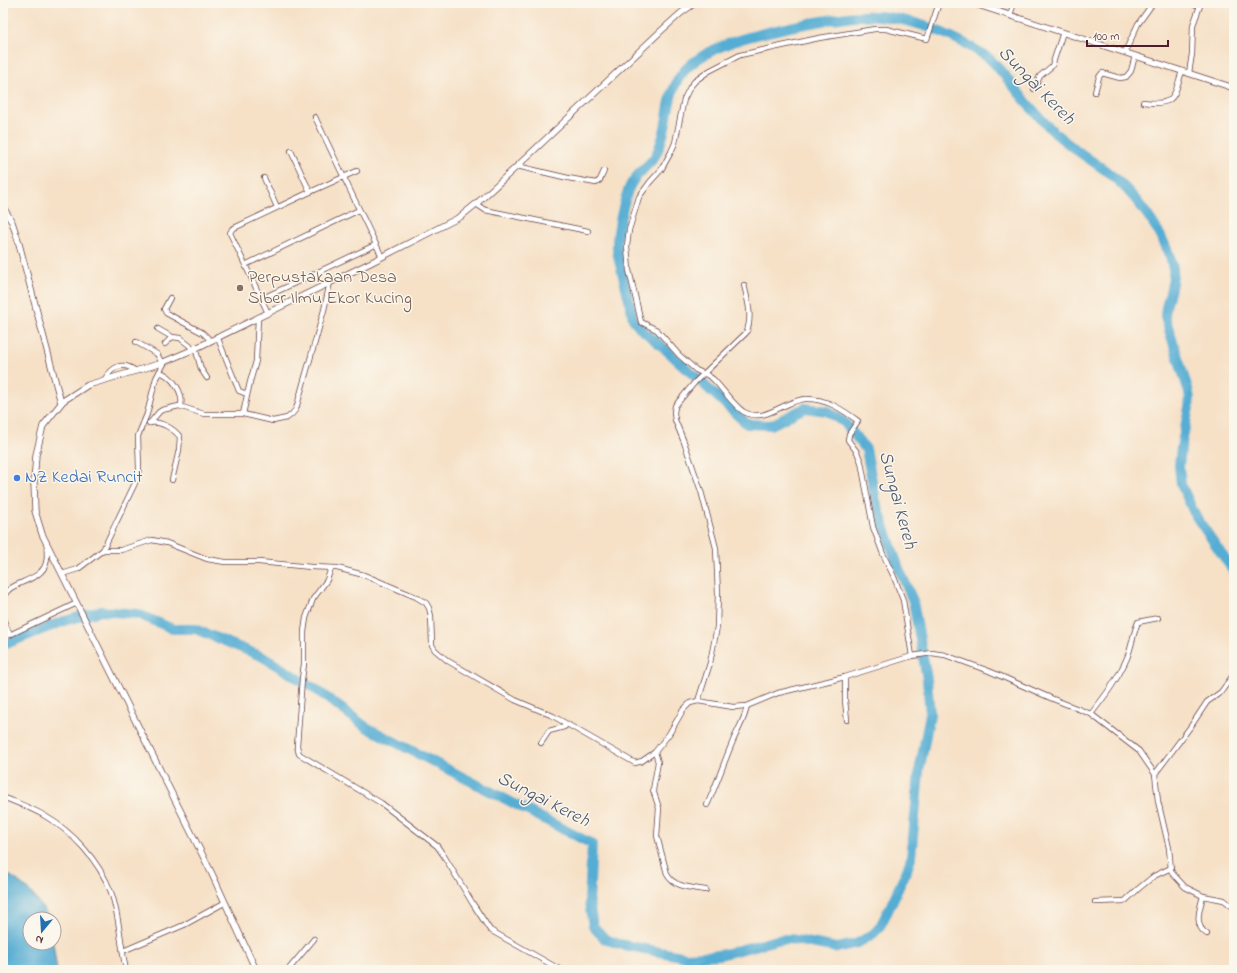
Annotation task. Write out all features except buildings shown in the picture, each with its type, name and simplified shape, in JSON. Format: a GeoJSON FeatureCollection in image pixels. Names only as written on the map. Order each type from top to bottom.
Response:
{"type":"FeatureCollection","features":[{"type":"Feature","properties":{"kind":"street"},"geometry":{"type":"LineString","coordinates":[[256,970],[212,874],[42,534],[35,511],[34,483],[37,446],[44,426],[61,403],[88,385],[163,362],[258,318],[454,220],[476,204],[638,52],[681,13],[696,3]]}},
{"type":"Feature","properties":{"kind":"street"},"geometry":{"type":"LineString","coordinates":[[912,656],[903,600],[894,577],[882,554],[873,527],[861,462],[857,452],[849,441],[849,434],[858,421],[845,411],[830,403],[804,399],[766,414],[749,414],[744,412],[712,379],[702,375],[679,355],[657,330],[641,322],[631,282],[627,256],[629,230],[635,206],[644,189],[661,170],[670,156],[675,143],[684,99],[690,87],[700,77],[730,59],[770,48],[818,38],[875,29],[886,29],[927,39],[939,3]]}},
{"type":"Feature","properties":{"kind":"street"},"geometry":{"type":"LineString","coordinates":[[972,3],[1234,88]]}},
{"type":"Feature","properties":{"kind":"street"},"geometry":{"type":"LineString","coordinates":[[1010,15],[1014,3]]}},
{"type":"Feature","properties":{"kind":"street"},"geometry":{"type":"LineString","coordinates":[[1125,52],[1138,24],[1153,3]]}},
{"type":"Feature","properties":{"kind":"street"},"geometry":{"type":"LineString","coordinates":[[1183,3],[1200,4],[1193,25],[1192,54],[1189,73]]}},
{"type":"Feature","properties":{"kind":"street"},"geometry":{"type":"LineString","coordinates":[[1034,89],[1040,76],[1052,66],[1063,32]]}},
{"type":"Feature","properties":{"kind":"street"},"geometry":{"type":"LineString","coordinates":[[1095,92],[1099,77],[1102,73],[1120,78],[1126,77],[1131,71],[1136,56]]}},
{"type":"Feature","properties":{"kind":"street"},"geometry":{"type":"LineString","coordinates":[[1143,102],[1164,103],[1170,100],[1174,95],[1182,71]]}},
{"type":"Feature","properties":{"kind":"street"},"geometry":{"type":"LineString","coordinates":[[315,117],[382,257]]}},
{"type":"Feature","properties":{"kind":"street"},"geometry":{"type":"LineString","coordinates":[[291,151],[310,192]]}},
{"type":"Feature","properties":{"kind":"street"},"geometry":{"type":"LineString","coordinates":[[518,166],[596,183],[600,180],[604,171]]}},
{"type":"Feature","properties":{"kind":"street"},"geometry":{"type":"LineString","coordinates":[[268,313],[230,231],[277,207],[357,171]]}},
{"type":"Feature","properties":{"kind":"street"},"geometry":{"type":"LineString","coordinates":[[264,178],[277,207]]}},
{"type":"Feature","properties":{"kind":"street"},"geometry":{"type":"LineString","coordinates":[[476,204],[485,210],[588,231]]}},
{"type":"Feature","properties":{"kind":"street"},"geometry":{"type":"LineString","coordinates":[[3,207],[12,222],[18,240],[61,403]]}},
{"type":"Feature","properties":{"kind":"street"},"geometry":{"type":"LineString","coordinates":[[245,265],[359,210]]}},
{"type":"Feature","properties":{"kind":"street"},"geometry":{"type":"LineString","coordinates":[[261,299],[376,245]]}},
{"type":"Feature","properties":{"kind":"street"},"geometry":{"type":"LineString","coordinates":[[141,429],[150,423],[161,410],[181,406],[204,414],[242,414],[273,422],[287,418],[294,412],[320,325],[330,282]]}},
{"type":"Feature","properties":{"kind":"street"},"geometry":{"type":"LineString","coordinates":[[698,701],[710,663],[717,627],[718,594],[716,548],[701,491],[673,415],[675,406],[702,375],[739,341],[747,331],[749,322],[749,308],[744,285]]}},
{"type":"Feature","properties":{"kind":"street"},"geometry":{"type":"LineString","coordinates":[[170,298],[164,309],[166,313],[203,333],[210,340]]}},
{"type":"Feature","properties":{"kind":"street"},"geometry":{"type":"LineString","coordinates":[[242,414],[257,356],[258,318]]}},
{"type":"Feature","properties":{"kind":"street"},"geometry":{"type":"LineString","coordinates":[[158,329],[172,337],[180,338],[194,348],[201,369],[207,378]]}},
{"type":"Feature","properties":{"kind":"street"},"geometry":{"type":"LineString","coordinates":[[217,336],[239,391],[247,394]]}},
{"type":"Feature","properties":{"kind":"street"},"geometry":{"type":"LineString","coordinates":[[165,344],[172,337]]}},
{"type":"Feature","properties":{"kind":"street"},"geometry":{"type":"LineString","coordinates":[[136,342],[157,354],[163,362]]}},
{"type":"Feature","properties":{"kind":"street"},"geometry":{"type":"LineString","coordinates":[[62,574],[78,569],[103,550],[137,479],[139,471],[138,436],[147,414],[163,362]]}},
{"type":"Feature","properties":{"kind":"street"},"geometry":{"type":"LineString","coordinates":[[104,380],[109,372],[121,365],[129,366],[136,371]]}},
{"type":"Feature","properties":{"kind":"street"},"geometry":{"type":"LineString","coordinates":[[159,372],[168,377],[176,385],[182,400],[181,406]]}},
{"type":"Feature","properties":{"kind":"street"},"geometry":{"type":"LineString","coordinates":[[150,423],[156,422],[168,427],[180,437],[179,450],[172,480]]}},
{"type":"Feature","properties":{"kind":"street"},"geometry":{"type":"LineString","coordinates":[[103,550],[121,550],[146,541],[156,540],[173,545],[193,554],[225,562],[271,563],[331,568],[347,570],[364,575],[425,602],[430,611],[432,645],[440,655],[515,700],[545,712],[568,724],[635,763],[642,761],[655,752],[669,734],[686,706],[690,703],[698,701],[733,708],[747,706],[778,693],[845,677],[918,655],[926,654],[945,656],[975,665],[1091,714],[1139,751],[1155,774],[1158,801],[1169,848],[1173,874],[1185,887],[1203,896],[1224,900],[1234,908]]}},
{"type":"Feature","properties":{"kind":"street"},"geometry":{"type":"LineString","coordinates":[[3,597],[10,589],[30,579],[43,569],[47,560],[47,544]]}},
{"type":"Feature","properties":{"kind":"street"},"geometry":{"type":"LineString","coordinates":[[331,568],[327,580],[313,599],[307,615],[304,634],[304,664],[297,746],[299,754],[381,803],[434,844],[444,856],[490,930],[561,970]]}},
{"type":"Feature","properties":{"kind":"street"},"geometry":{"type":"LineString","coordinates":[[3,638],[76,603]]}},
{"type":"Feature","properties":{"kind":"street"},"geometry":{"type":"LineString","coordinates":[[1091,714],[1114,684],[1129,651],[1138,622],[1158,618]]}},
{"type":"Feature","properties":{"kind":"street"},"geometry":{"type":"LineString","coordinates":[[3,619],[10,635]]}},
{"type":"Feature","properties":{"kind":"street"},"geometry":{"type":"LineString","coordinates":[[1155,774],[1191,726],[1203,706],[1210,699],[1221,692],[1234,674]]}},
{"type":"Feature","properties":{"kind":"street"},"geometry":{"type":"LineString","coordinates":[[845,677],[847,720]]}},
{"type":"Feature","properties":{"kind":"street"},"geometry":{"type":"LineString","coordinates":[[707,804],[747,706]]}},
{"type":"Feature","properties":{"kind":"street"},"geometry":{"type":"LineString","coordinates":[[541,743],[549,731],[564,727],[568,724]]}},
{"type":"Feature","properties":{"kind":"street"},"geometry":{"type":"LineString","coordinates":[[655,752],[658,762],[653,790],[659,808],[657,836],[668,878],[674,883],[706,890]]}},
{"type":"Feature","properties":{"kind":"street"},"geometry":{"type":"LineString","coordinates":[[3,797],[49,818],[70,834],[90,856],[111,893],[126,970]]}},
{"type":"Feature","properties":{"kind":"street"},"geometry":{"type":"LineString","coordinates":[[1095,902],[1125,901],[1154,876],[1171,868]]}},
{"type":"Feature","properties":{"kind":"street"},"geometry":{"type":"LineString","coordinates":[[1203,896],[1198,919],[1201,927],[1207,934]]}},
{"type":"Feature","properties":{"kind":"street"},"geometry":{"type":"LineString","coordinates":[[123,951],[184,925],[224,903]]}},
{"type":"Feature","properties":{"kind":"street"},"geometry":{"type":"LineString","coordinates":[[288,970],[314,939]]}},
{"type":"Feature","properties":{"kind":"water"},"geometry":{"type":"Polygon","coordinates":[[[3,872],[23,885],[45,911],[22,911],[22,951],[54,951],[57,970],[3,970],[3,872]]]}},
{"type":"Feature","properties":{"kind":"waterway","name":"Sungai Kereh"},"geometry":{"type":"LineString","coordinates":[[3,645],[64,621],[101,611],[138,614],[173,629],[195,629],[263,657],[314,688],[366,727],[592,844],[589,902],[593,926],[605,939],[619,944],[686,957],[720,955],[777,940],[790,939],[837,948],[858,943],[873,934],[879,928],[888,911],[911,858],[919,772],[930,714],[927,679],[913,601],[898,566],[876,502],[866,449],[844,422],[827,411],[805,408],[771,425],[747,424],[664,348],[641,329],[633,319],[617,248],[619,226],[630,186],[657,153],[664,133],[671,96],[678,79],[684,71],[695,61],[708,53],[738,40],[770,31],[854,16],[876,16],[901,19],[928,27],[966,44],[990,59],[1028,104],[1058,136],[1105,170],[1127,190],[1156,228],[1170,256],[1173,269],[1173,281],[1165,311],[1165,317],[1190,398],[1179,466],[1181,484],[1195,515],[1234,572]]}},
{"type":"Feature","properties":{"kind":"place","name":"Perpustakaan Desa Siber Ilmu Ekor Kucing"},"geometry":{"type":"Point","coordinates":[240,288]}},
{"type":"Feature","properties":{"kind":"place","name":"NZ Kedai Runcit"},"geometry":{"type":"Point","coordinates":[17,478]}}]}
